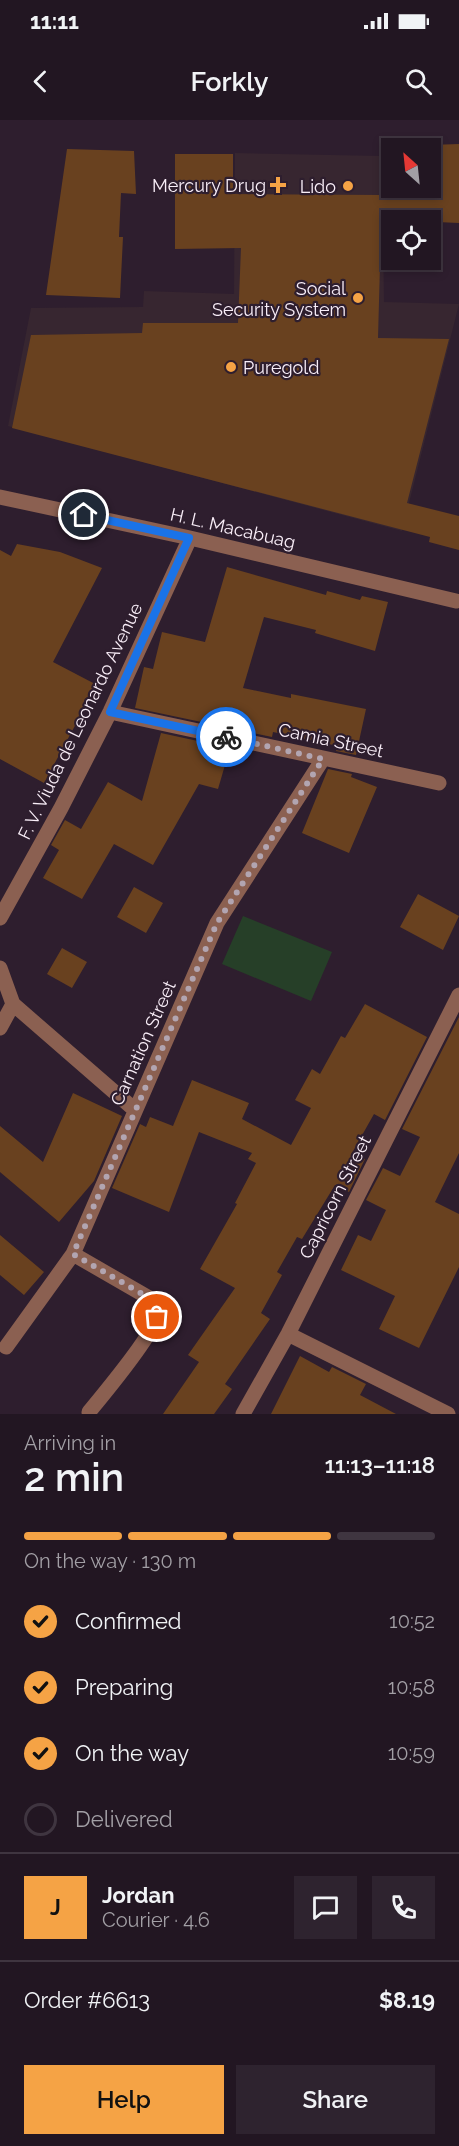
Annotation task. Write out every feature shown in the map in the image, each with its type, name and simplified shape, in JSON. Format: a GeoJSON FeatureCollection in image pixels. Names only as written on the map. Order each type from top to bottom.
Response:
{"type":"FeatureCollection","features":[{"type":"Feature","properties":{"kind":"street","name":"H. L. Macabuag"},"geometry":{"type":"LineString","coordinates":[[0,497],[189,538],[456,601]]}},
{"type":"Feature","properties":{"kind":"street","name":"F. V. Viuda de Leonardo Avenue"},"geometry":{"type":"LineString","coordinates":[[0,918],[61,808],[110,712],[189,538]]}},
{"type":"Feature","properties":{"kind":"street","name":"Camia Street"},"geometry":{"type":"LineString","coordinates":[[110,712],[439,783]]}},
{"type":"Feature","properties":{"kind":"street","name":"Carnation Street"},"geometry":{"type":"LineString","coordinates":[[6,1347],[73,1254],[217,923],[323,759]]}},
{"type":"Feature","properties":{"kind":"street"},"geometry":{"type":"LineString","coordinates":[[0,968],[13,1004],[135,1110]]}},
{"type":"Feature","properties":{"kind":"street","name":"Capricorn Street"},"geometry":{"type":"LineString","coordinates":[[243,1414],[288,1334],[459,995]]}},
{"type":"Feature","properties":{"kind":"street"},"geometry":{"type":"LineString","coordinates":[[0,1028],[13,1004]]}},
{"type":"Feature","properties":{"kind":"street"},"geometry":{"type":"LineString","coordinates":[[73,1254],[151,1299],[157,1306],[157,1317],[131,1358],[89,1412]]}},
{"type":"Feature","properties":{"kind":"street"},"geometry":{"type":"LineString","coordinates":[[288,1334],[448,1414]]}},
{"type":"Feature","properties":{"kind":"shaded area","name":"Puregold"},"geometry":{"type":"Polygon","coordinates":[[[235,153],[381,156],[381,270],[384,270],[384,302],[459,304],[402,531],[8,426],[31,308],[143,307],[144,291],[234,294],[235,153]]]}},
{"type":"Feature","properties":{"kind":"green space"},"geometry":{"type":"Polygon","coordinates":[[[243,916],[332,952],[311,1001],[222,964],[243,916]]]}},
{"type":"Feature","properties":{"kind":"building","name":"Puregold"},"geometry":{"type":"Polygon","coordinates":[[[459,144],[459,223],[441,222],[441,210],[381,210],[378,338],[449,339],[407,503],[459,516],[459,550],[429,542],[430,537],[12,428],[31,335],[142,333],[143,323],[238,323],[241,248],[175,249],[175,154],[233,154],[233,194],[381,195],[381,198],[441,198],[441,145],[459,144]]]}},
{"type":"Feature","properties":{"kind":"building"},"geometry":{"type":"Polygon","coordinates":[[[67,149],[134,151],[136,194],[121,193],[119,237],[123,237],[120,298],[46,295],[67,149]]]}},
{"type":"Feature","properties":{"kind":"building"},"geometry":{"type":"Polygon","coordinates":[[[17,544],[60,552],[102,568],[53,662],[97,685],[44,783],[0,759],[0,550],[11,556],[17,544]]]}},
{"type":"Feature","properties":{"kind":"building"},"geometry":{"type":"Polygon","coordinates":[[[227,567],[326,595],[327,591],[360,600],[362,596],[388,602],[375,651],[315,633],[316,630],[264,617],[243,688],[291,698],[291,694],[366,709],[356,755],[336,751],[338,746],[273,732],[272,737],[135,708],[144,667],[153,669],[162,632],[205,642],[227,567]]]}},
{"type":"Feature","properties":{"kind":"building"},"geometry":{"type":"Polygon","coordinates":[[[161,733],[230,748],[218,789],[199,784],[153,865],[114,844],[82,899],[43,878],[59,850],[51,845],[65,820],[81,829],[108,782],[142,801],[161,733]]]}},
{"type":"Feature","properties":{"kind":"building"},"geometry":{"type":"Polygon","coordinates":[[[328,769],[352,774],[351,777],[377,787],[349,853],[302,833],[328,769]]]}},
{"type":"Feature","properties":{"kind":"building"},"geometry":{"type":"Polygon","coordinates":[[[134,887],[163,903],[146,933],[117,917],[134,887]]]}},
{"type":"Feature","properties":{"kind":"building"},"geometry":{"type":"Polygon","coordinates":[[[418,894],[459,916],[443,950],[400,927],[418,894]]]}},
{"type":"Feature","properties":{"kind":"building"},"geometry":{"type":"Polygon","coordinates":[[[62,948],[87,962],[72,988],[47,974],[62,948]]]}},
{"type":"Feature","properties":{"kind":"building"},"geometry":{"type":"Polygon","coordinates":[[[365,1004],[427,1037],[385,1120],[374,1114],[352,1153],[365,1159],[349,1192],[335,1185],[302,1239],[297,1237],[277,1272],[282,1275],[261,1313],[270,1319],[225,1384],[232,1389],[214,1414],[163,1414],[199,1362],[188,1355],[235,1288],[200,1269],[237,1204],[235,1203],[256,1163],[248,1159],[252,1153],[199,1132],[169,1212],[112,1188],[140,1124],[146,1127],[150,1117],[173,1126],[192,1080],[249,1103],[242,1119],[291,1145],[311,1108],[295,1100],[312,1069],[320,1074],[341,1036],[345,1038],[365,1004]]]}},
{"type":"Feature","properties":{"kind":"building"},"geometry":{"type":"Polygon","coordinates":[[[459,1017],[459,1153],[435,1202],[459,1214],[459,1267],[419,1348],[379,1329],[395,1296],[341,1270],[358,1235],[371,1241],[386,1210],[366,1200],[383,1168],[400,1176],[420,1137],[402,1129],[459,1017]]]}},
{"type":"Feature","properties":{"kind":"building"},"geometry":{"type":"Polygon","coordinates":[[[73,1093],[122,1116],[94,1181],[59,1222],[0,1172],[0,1126],[43,1162],[73,1093]]]}},
{"type":"Feature","properties":{"kind":"building"},"geometry":{"type":"Polygon","coordinates":[[[0,1235],[44,1272],[24,1295],[0,1275],[0,1235]]]}},
{"type":"Feature","properties":{"kind":"building"},"geometry":{"type":"Polygon","coordinates":[[[300,1356],[329,1372],[332,1367],[366,1384],[360,1395],[396,1414],[271,1414],[300,1356]]]}},
{"type":"Feature","properties":{"kind":"way so far"},"geometry":{"type":"LineString","coordinates":[[157,1317],[157,1306],[151,1299],[73,1254],[217,923],[323,759],[226,737]]}},
{"type":"Feature","properties":{"kind":"place","name":"Mercury Drug"},"geometry":{"type":"Point","coordinates":[278,185]}},
{"type":"Feature","properties":{"kind":"place","name":"Lido"},"geometry":{"type":"Point","coordinates":[348,186]}},
{"type":"Feature","properties":{"kind":"place","name":"Social Security System"},"geometry":{"type":"Point","coordinates":[358,298]}},
{"type":"Feature","properties":{"kind":"place","name":"Puregold"},"geometry":{"type":"Point","coordinates":[231,367]}},
{"type":"Feature","properties":{"kind":"route"},"geometry":{"type":"LineString","coordinates":[[84,515],[189,538],[110,712],[226,737]]}}]}
